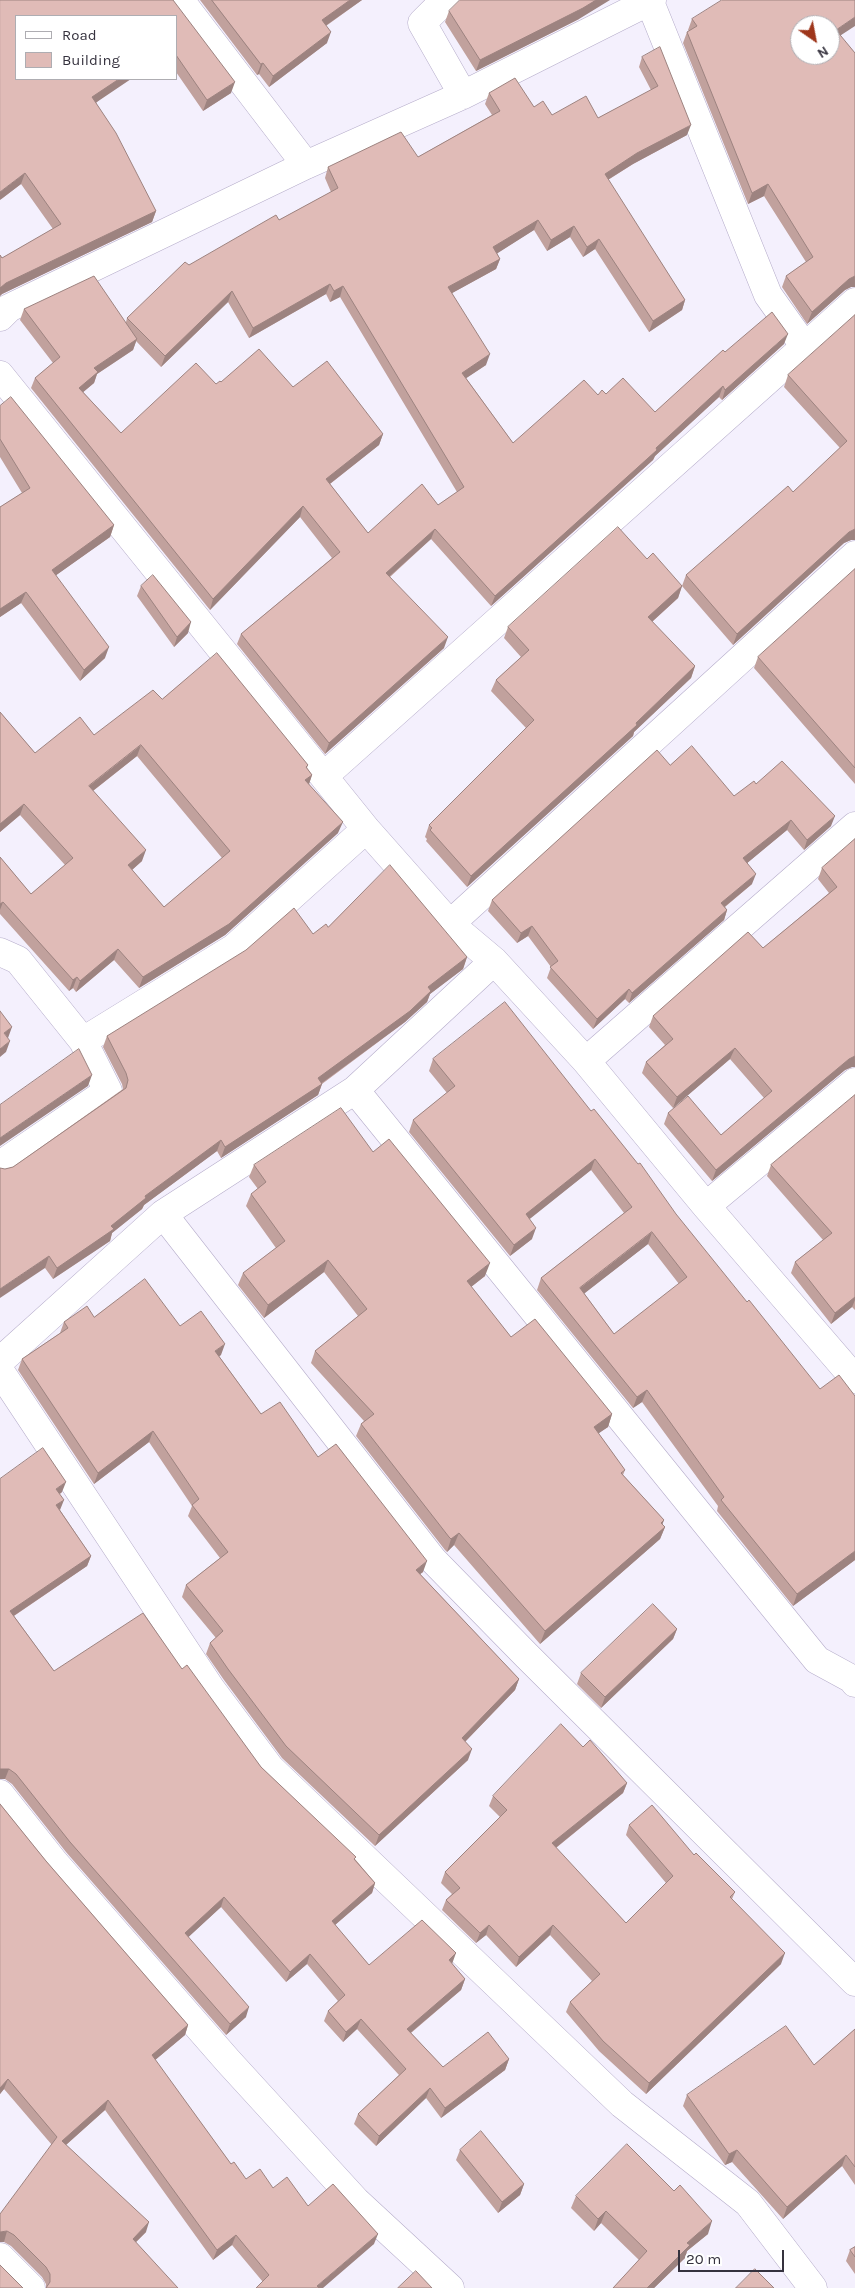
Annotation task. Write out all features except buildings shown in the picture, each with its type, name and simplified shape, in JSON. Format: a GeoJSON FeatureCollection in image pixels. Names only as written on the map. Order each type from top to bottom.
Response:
{"type":"FeatureCollection","features":[{"type":"Feature","properties":{"kind":"street"},"geometry":{"type":"LineString","coordinates":[[180,0],[306,165]]}},
{"type":"Feature","properties":{"kind":"street"},"geometry":{"type":"LineString","coordinates":[[445,0],[420,11],[463,95]]}},
{"type":"Feature","properties":{"kind":"street"},"geometry":{"type":"LineString","coordinates":[[0,317],[9,308],[306,165],[463,95],[651,1],[768,295],[805,347]]}},
{"type":"Feature","properties":{"kind":"street"},"geometry":{"type":"LineString","coordinates":[[324,776],[855,302]]}},
{"type":"Feature","properties":{"kind":"street"},"geometry":{"type":"LineString","coordinates":[[0,376],[366,829],[450,924],[494,961],[586,1061],[706,1206],[855,1379]]}},
{"type":"Feature","properties":{"kind":"street"},"geometry":{"type":"LineString","coordinates":[[450,924],[855,555]]}},
{"type":"Feature","properties":{"kind":"street"},"geometry":{"type":"LineString","coordinates":[[586,1061],[855,826]]}},
{"type":"Feature","properties":{"kind":"street"},"geometry":{"type":"LineString","coordinates":[[84,1041],[234,948],[366,829]]}},
{"type":"Feature","properties":{"kind":"street"},"geometry":{"type":"LineString","coordinates":[[0,952],[18,960],[84,1041],[108,1090],[0,1165]]}},
{"type":"Feature","properties":{"kind":"street"},"geometry":{"type":"LineString","coordinates":[[0,1361],[163,1214],[355,1090],[494,961]]}},
{"type":"Feature","properties":{"kind":"street"},"geometry":{"type":"LineString","coordinates":[[706,1206],[855,1082]]}},
{"type":"Feature","properties":{"kind":"street"},"geometry":{"type":"LineString","coordinates":[[355,1090],[817,1660],[852,1679],[855,1684]]}},
{"type":"Feature","properties":{"kind":"street"},"geometry":{"type":"LineString","coordinates":[[163,1214],[433,1560],[855,1982]]}},
{"type":"Feature","properties":{"kind":"street"},"geometry":{"type":"LineString","coordinates":[[0,1371],[211,1689],[270,1768],[622,2104],[748,2203],[813,2288]]}},
{"type":"Feature","properties":{"kind":"street"},"geometry":{"type":"LineString","coordinates":[[0,1794],[54,1862],[228,2061],[356,2201],[450,2288]]}},
{"type":"Feature","properties":{"kind":"street"},"geometry":{"type":"LineString","coordinates":[[0,2257],[31,2288]]}}]}
